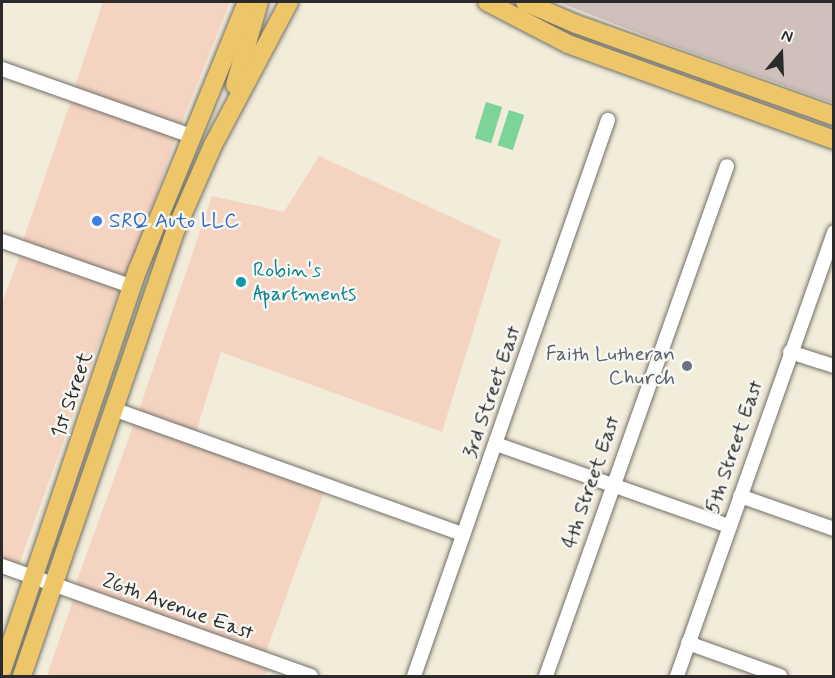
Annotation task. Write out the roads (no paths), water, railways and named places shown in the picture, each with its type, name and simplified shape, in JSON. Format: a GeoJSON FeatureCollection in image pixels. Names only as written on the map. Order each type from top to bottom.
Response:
{"type":"FeatureCollection","features":[{"type":"Feature","properties":{"kind":"main road","name":"1st Street"},"geometry":{"type":"LineString","coordinates":[[2,670],[133,287],[191,136],[247,2]]}},
{"type":"Feature","properties":{"kind":"main road"},"geometry":{"type":"LineString","coordinates":[[228,114],[259,2]]}},
{"type":"Feature","properties":{"kind":"main road"},"geometry":{"type":"LineString","coordinates":[[136,336],[142,296],[195,154],[191,136],[211,133],[228,114],[289,2]]}},
{"type":"Feature","properties":{"kind":"main road"},"geometry":{"type":"LineString","coordinates":[[487,2],[568,44],[834,140]]}},
{"type":"Feature","properties":{"kind":"main road"},"geometry":{"type":"LineString","coordinates":[[525,2],[576,24],[834,116]]}},
{"type":"Feature","properties":{"kind":"main road","name":"1st Street"},"geometry":{"type":"LineString","coordinates":[[22,676],[136,336],[177,226],[228,114]]}},
{"type":"Feature","properties":{"kind":"street"},"geometry":{"type":"LineString","coordinates":[[2,69],[191,136]]}},
{"type":"Feature","properties":{"kind":"street","name":"3rd Street East"},"geometry":{"type":"LineString","coordinates":[[414,676],[608,120]]}},
{"type":"Feature","properties":{"kind":"street","name":"4th Street East"},"geometry":{"type":"LineString","coordinates":[[546,676],[612,484],[727,166]]}},
{"type":"Feature","properties":{"kind":"street","name":"5th Street East"},"geometry":{"type":"LineString","coordinates":[[677,676],[834,232]]}},
{"type":"Feature","properties":{"kind":"street"},"geometry":{"type":"LineString","coordinates":[[2,241],[133,287]]}},
{"type":"Feature","properties":{"kind":"street"},"geometry":{"type":"LineString","coordinates":[[790,352],[834,366]]}},
{"type":"Feature","properties":{"kind":"street"},"geometry":{"type":"LineString","coordinates":[[113,409],[464,534]]}},
{"type":"Feature","properties":{"kind":"street"},"geometry":{"type":"LineString","coordinates":[[496,444],[729,526]]}},
{"type":"Feature","properties":{"kind":"street"},"geometry":{"type":"LineString","coordinates":[[740,496],[834,529]]}},
{"type":"Feature","properties":{"kind":"street","name":"26th Avenue East"},"geometry":{"type":"LineString","coordinates":[[2,566],[311,676]]}},
{"type":"Feature","properties":{"kind":"street"},"geometry":{"type":"LineString","coordinates":[[688,644],[780,676]]}},
{"type":"Feature","properties":{"kind":"place","name":"SRQ Auto LLC"},"geometry":{"type":"Point","coordinates":[97,221]}},
{"type":"Feature","properties":{"kind":"place","name":"Robin's Apartments"},"geometry":{"type":"Point","coordinates":[241,282]}},
{"type":"Feature","properties":{"kind":"place","name":"Faith Lutheran Church"},"geometry":{"type":"Point","coordinates":[687,366]}}]}
